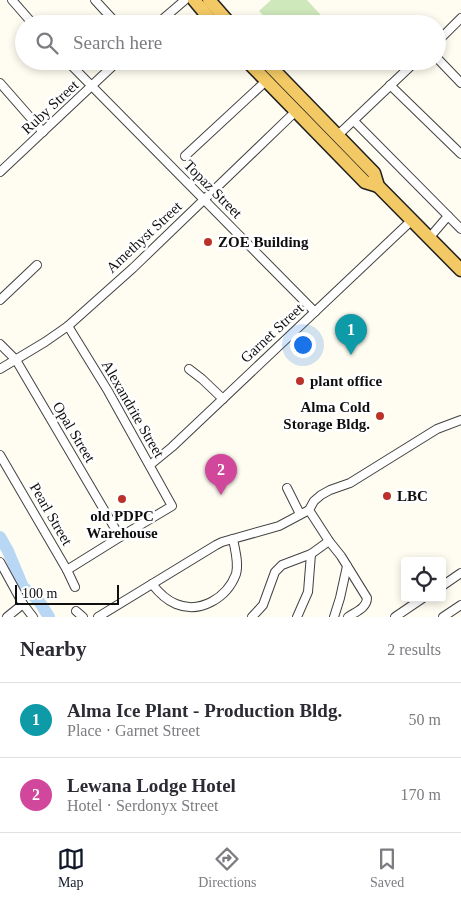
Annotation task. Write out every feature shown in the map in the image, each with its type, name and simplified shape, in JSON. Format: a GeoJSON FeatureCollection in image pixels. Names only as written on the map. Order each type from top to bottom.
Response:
{"type":"FeatureCollection","features":[{"type":"Feature","properties":{"kind":"highway"},"geometry":{"type":"LineString","coordinates":[[194,0],[206,15]]}},
{"type":"Feature","properties":{"kind":"highway"},"geometry":{"type":"LineString","coordinates":[[209,0],[222,15]]}},
{"type":"Feature","properties":{"kind":"highway"},"geometry":{"type":"LineString","coordinates":[[256,70],[365,182],[378,186]]}},
{"type":"Feature","properties":{"kind":"highway"},"geometry":{"type":"LineString","coordinates":[[274,70],[374,173],[378,186],[461,270]]}},
{"type":"Feature","properties":{"kind":"street"},"geometry":{"type":"LineString","coordinates":[[12,0],[25,15]]}},
{"type":"Feature","properties":{"kind":"street"},"geometry":{"type":"LineString","coordinates":[[95,0],[109,15]]}},
{"type":"Feature","properties":{"kind":"street"},"geometry":{"type":"LineString","coordinates":[[166,15],[180,1]]}},
{"type":"Feature","properties":{"kind":"street"},"geometry":{"type":"LineString","coordinates":[[446,33],[461,18]]}},
{"type":"Feature","properties":{"kind":"street"},"geometry":{"type":"LineString","coordinates":[[446,67],[461,82]]}},
{"type":"Feature","properties":{"kind":"street","name":"Topaz Street"},"geometry":{"type":"LineString","coordinates":[[75,70],[315,312]]}},
{"type":"Feature","properties":{"kind":"street","name":"Ruby Street"},"geometry":{"type":"LineString","coordinates":[[0,172],[109,70]]}},
{"type":"Feature","properties":{"kind":"street"},"geometry":{"type":"LineString","coordinates":[[337,136],[406,70]]}},
{"type":"Feature","properties":{"kind":"street"},"geometry":{"type":"LineString","coordinates":[[185,156],[266,81]]}},
{"type":"Feature","properties":{"kind":"street"},"geometry":{"type":"LineString","coordinates":[[0,83],[43,132]]}},
{"type":"Feature","properties":{"kind":"street"},"geometry":{"type":"LineString","coordinates":[[390,85],[461,154]]}},
{"type":"Feature","properties":{"kind":"street","name":"Amethyst Street"},"geometry":{"type":"LineString","coordinates":[[0,369],[68,326],[133,268],[296,111]]}},
{"type":"Feature","properties":{"kind":"street"},"geometry":{"type":"LineString","coordinates":[[354,121],[461,229]]}},
{"type":"Feature","properties":{"kind":"street"},"geometry":{"type":"LineString","coordinates":[[430,237],[448,216]]}},
{"type":"Feature","properties":{"kind":"street","name":"Garnet Street"},"geometry":{"type":"LineString","coordinates":[[150,465],[172,447],[412,220]]}},
{"type":"Feature","properties":{"kind":"street"},"geometry":{"type":"LineString","coordinates":[[0,300],[37,265]]}},
{"type":"Feature","properties":{"kind":"street","name":"Alexandrite Street"},"geometry":{"type":"LineString","coordinates":[[68,326],[108,391],[172,506],[120,537]]}},
{"type":"Feature","properties":{"kind":"street","name":"Opal Street"},"geometry":{"type":"LineString","coordinates":[[0,344],[16,360],[120,537]]}},
{"type":"Feature","properties":{"kind":"street"},"geometry":{"type":"LineString","coordinates":[[189,369],[223,399]]}},
{"type":"Feature","properties":{"kind":"street"},"geometry":{"type":"LineString","coordinates":[[98,617],[216,545],[279,526],[309,510],[320,495],[350,483],[437,429],[461,420]]}},
{"type":"Feature","properties":{"kind":"street","name":"Pearl Street"},"geometry":{"type":"LineString","coordinates":[[0,455],[75,587]]}},
{"type":"Feature","properties":{"kind":"street"},"geometry":{"type":"LineString","coordinates":[[287,488],[300,514]]}},
{"type":"Feature","properties":{"kind":"street"},"geometry":{"type":"LineString","coordinates":[[309,510],[367,598],[368,601],[365,606],[348,617]]}},
{"type":"Feature","properties":{"kind":"street"},"geometry":{"type":"LineString","coordinates":[[67,570],[120,537]]}},
{"type":"Feature","properties":{"kind":"street"},"geometry":{"type":"LineString","coordinates":[[152,584],[166,599],[177,605],[193,607],[213,602],[231,584],[236,573],[237,558],[233,539]]}},
{"type":"Feature","properties":{"kind":"street"},"geometry":{"type":"LineString","coordinates":[[252,617],[263,605],[278,568],[311,554],[329,541]]}},
{"type":"Feature","properties":{"kind":"street"},"geometry":{"type":"LineString","coordinates":[[297,617],[308,592],[311,554]]}},
{"type":"Feature","properties":{"kind":"street"},"geometry":{"type":"LineString","coordinates":[[0,562],[23,604],[33,617]]}},
{"type":"Feature","properties":{"kind":"street"},"geometry":{"type":"LineString","coordinates":[[334,617],[346,566]]}},
{"type":"Feature","properties":{"kind":"street"},"geometry":{"type":"LineString","coordinates":[[446,583],[461,573]]}},
{"type":"Feature","properties":{"kind":"street"},"geometry":{"type":"LineString","coordinates":[[395,617],[418,602]]}},
{"type":"Feature","properties":{"kind":"street"},"geometry":{"type":"LineString","coordinates":[[7,617],[23,604]]}},
{"type":"Feature","properties":{"kind":"street"},"geometry":{"type":"LineString","coordinates":[[443,617],[461,605]]}},
{"type":"Feature","properties":{"kind":"street"},"geometry":{"type":"LineString","coordinates":[[76,611],[83,617]]}},
{"type":"Feature","properties":{"kind":"green space"},"geometry":{"type":"Polygon","coordinates":[[[271,0],[307,0],[321,15],[263,15],[259,11],[271,0]]]}},
{"type":"Feature","properties":{"kind":"waterway"},"geometry":{"type":"LineString","coordinates":[[0,537],[23,587],[39,601],[49,617]]}},
{"type":"Feature","properties":{"kind":"place","name":"ZOE Building"},"geometry":{"type":"Point","coordinates":[208,242]}},
{"type":"Feature","properties":{"kind":"place","name":"Alma Ice Plant - Production Bldg."},"geometry":{"type":"Point","coordinates":[351,355]}},
{"type":"Feature","properties":{"kind":"place","name":"plant office"},"geometry":{"type":"Point","coordinates":[300,381]}},
{"type":"Feature","properties":{"kind":"place","name":"Alma Cold Storage Bldg."},"geometry":{"type":"Point","coordinates":[380,416]}},
{"type":"Feature","properties":{"kind":"place","name":"Lewana Lodge Hotel"},"geometry":{"type":"Point","coordinates":[221,495]}},
{"type":"Feature","properties":{"kind":"place","name":"LBC"},"geometry":{"type":"Point","coordinates":[387,496]}},
{"type":"Feature","properties":{"kind":"place","name":"old PDPC Warehouse"},"geometry":{"type":"Point","coordinates":[122,499]}}]}
